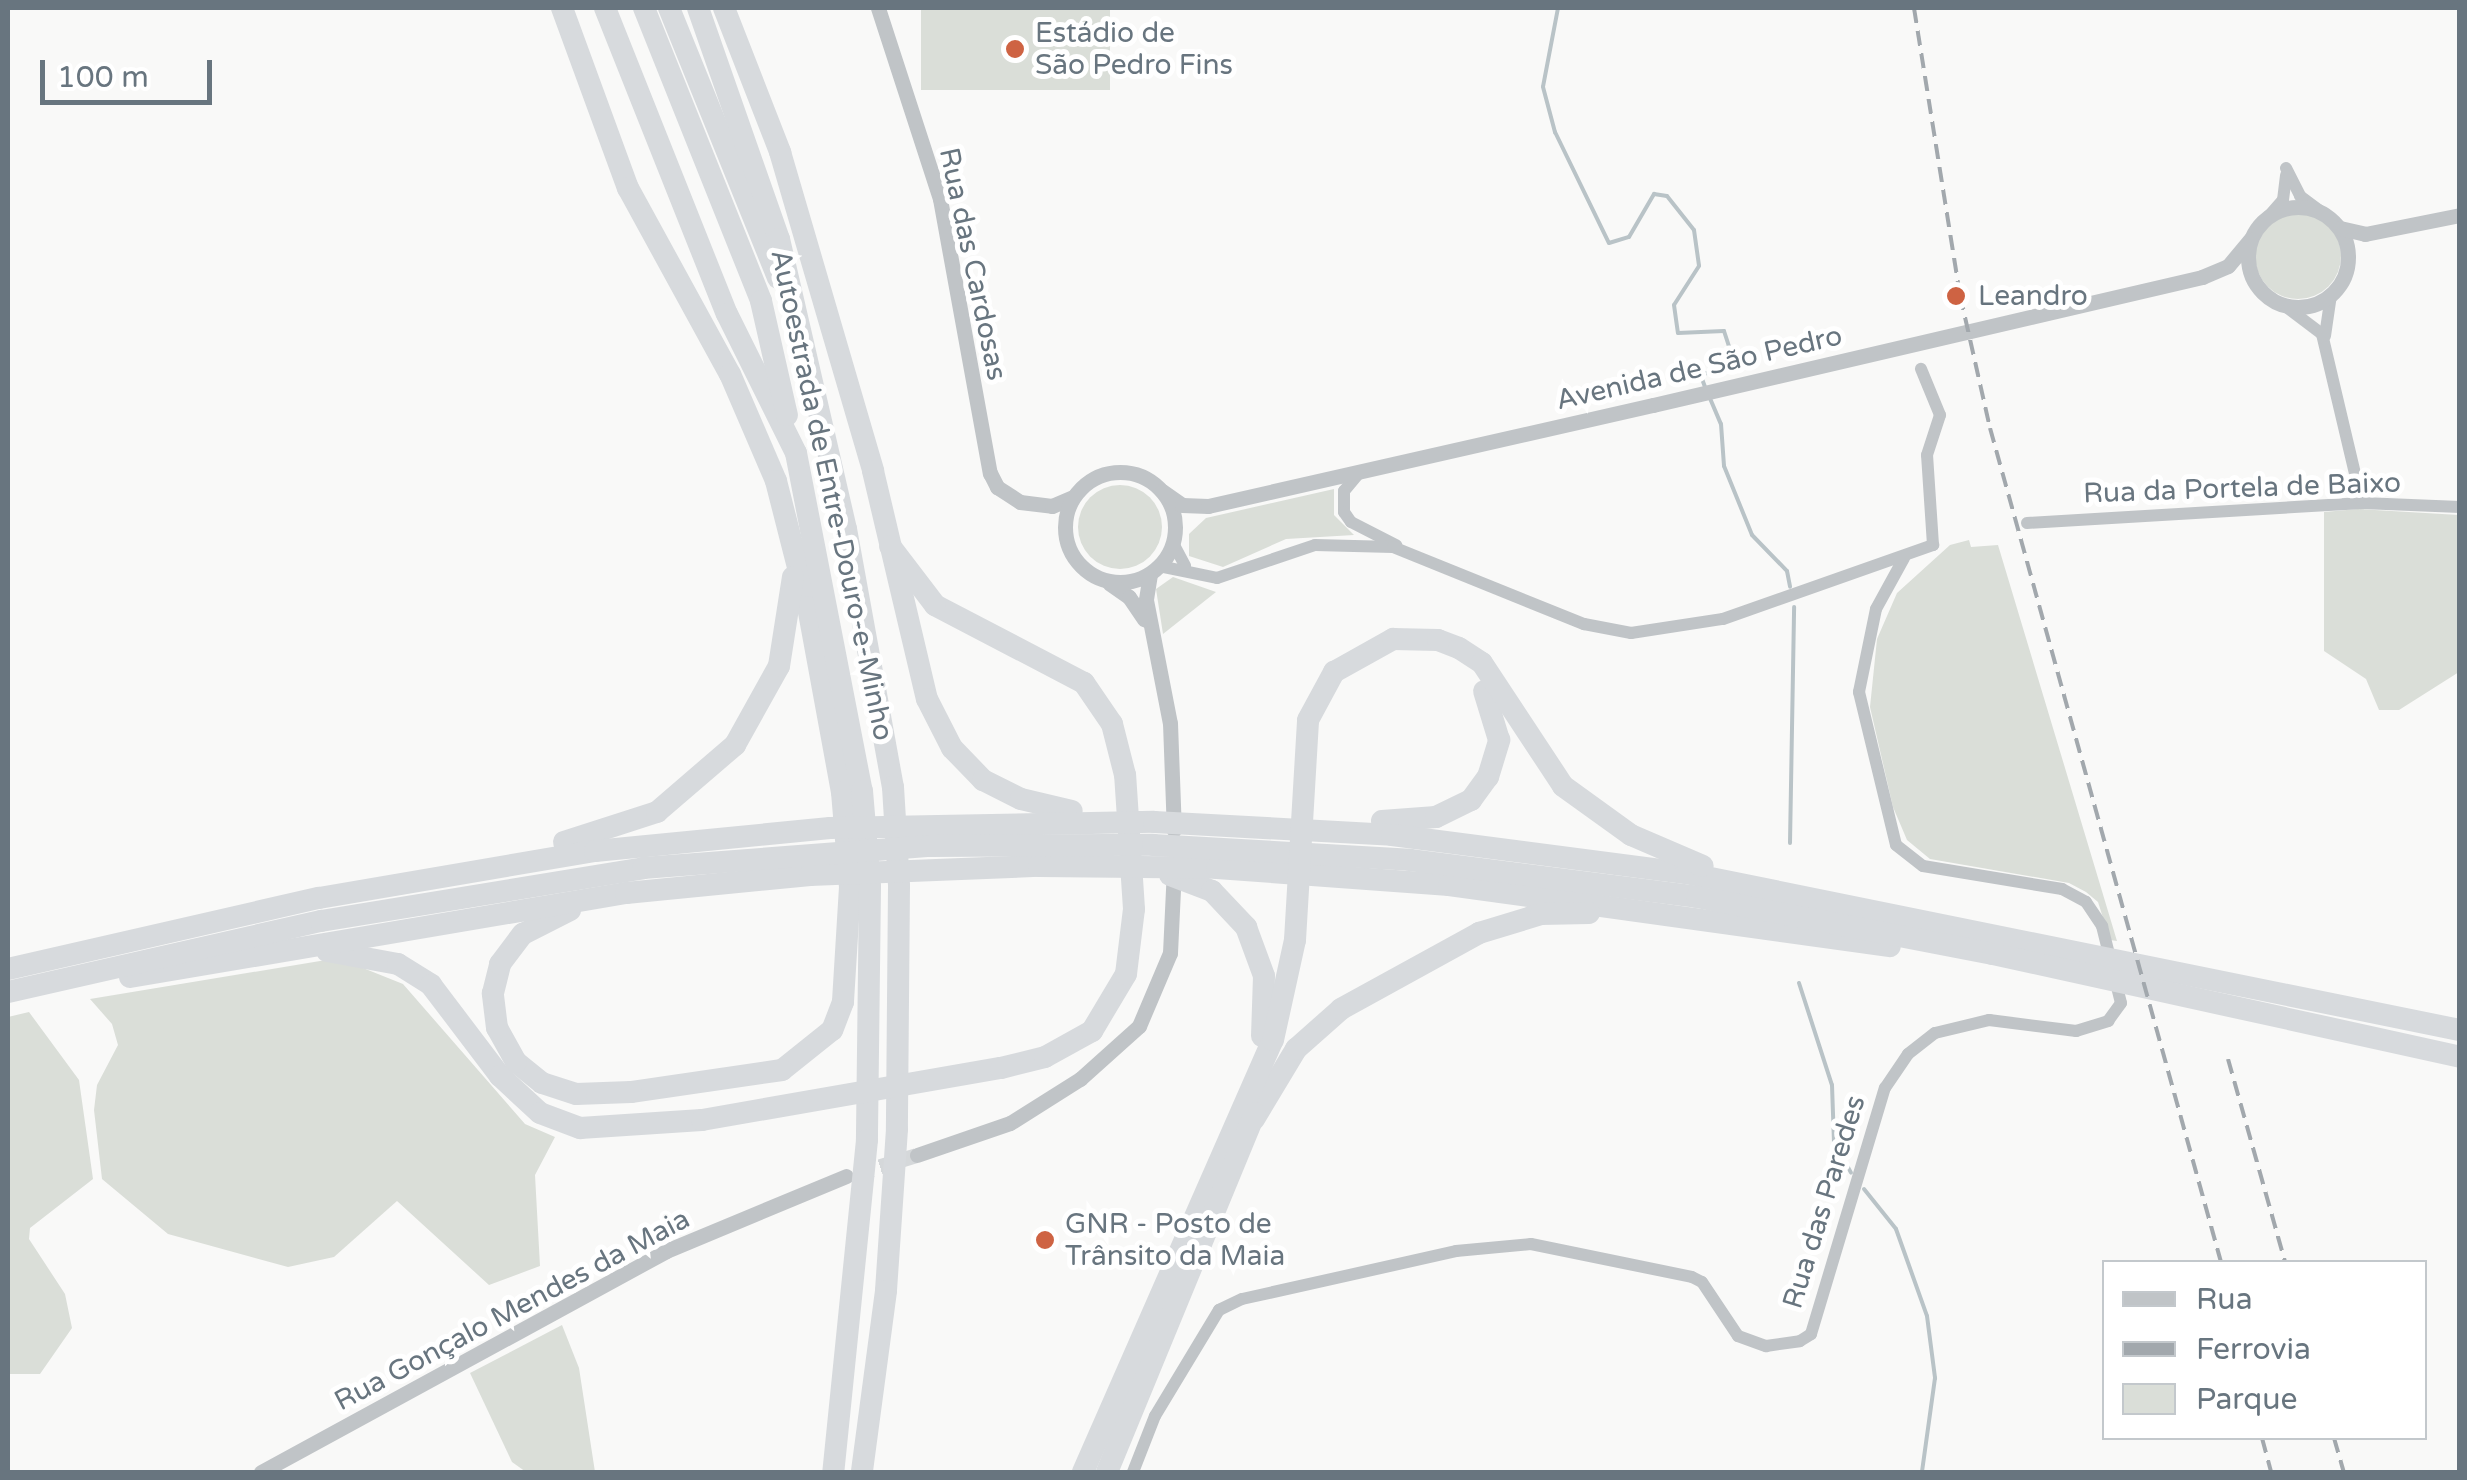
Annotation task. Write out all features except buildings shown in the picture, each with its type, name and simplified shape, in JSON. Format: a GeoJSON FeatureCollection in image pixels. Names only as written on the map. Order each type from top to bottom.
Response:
{"type":"FeatureCollection","features":[{"type":"Feature","properties":{"kind":"highway"},"geometry":{"type":"LineString","coordinates":[[562,8],[628,188],[730,374],[788,524],[852,792],[860,886],[864,1201],[833,1472]]}},
{"type":"Feature","properties":{"kind":"highway","name":"Autoestrada de Entre-Douro-e-Minho"},"geometry":{"type":"LineString","coordinates":[[605,8],[727,314],[796,453],[852,792]]}},
{"type":"Feature","properties":{"kind":"highway"},"geometry":{"type":"LineString","coordinates":[[644,8],[760,301],[796,453]]}},
{"type":"Feature","properties":{"kind":"highway"},"geometry":{"type":"LineString","coordinates":[[670,8],[792,308]]}},
{"type":"Feature","properties":{"kind":"highway","name":"Autoestrada de Entre-Douro-e-Minho"},"geometry":{"type":"LineString","coordinates":[[698,8],[779,240],[846,529],[893,787],[899,886],[893,1200],[862,1472]]}},
{"type":"Feature","properties":{"kind":"highway"},"geometry":{"type":"LineString","coordinates":[[724,8],[776,140],[890,546],[927,699],[952,748],[983,780],[1021,799],[1118,821]]}},
{"type":"Feature","properties":{"kind":"highway"},"geometry":{"type":"LineString","coordinates":[[482,868],[521,850],[634,824],[678,799],[726,755],[764,702],[785,645],[792,603],[788,524]]}},
{"type":"Feature","properties":{"kind":"highway"},"geometry":{"type":"LineString","coordinates":[[277,952],[364,954],[398,964],[432,985],[500,1076],[540,1113],[580,1128],[623,1130],[952,1076],[1045,1057],[1092,1030],[1126,974],[1134,908],[1124,775],[1112,724],[1084,684],[936,605],[890,546]]}},
{"type":"Feature","properties":{"kind":"highway"},"geometry":{"type":"LineString","coordinates":[[1108,1472],[1250,1126],[1297,997],[1312,779],[1308,720],[1334,672],[1392,639],[1438,640],[1482,663],[1563,786],[1631,836],[1748,883]]}},
{"type":"Feature","properties":{"kind":"highway"},"geometry":{"type":"LineString","coordinates":[[1312,779],[1330,700],[1364,663],[1396,651],[1432,652],[1466,668],[1492,700],[1499,740],[1488,777],[1470,800],[1436,817],[1363,820],[1335,830]]}},
{"type":"Feature","properties":{"kind":"highway"},"geometry":{"type":"LineString","coordinates":[[10,983],[482,868],[814,829],[1118,821],[1335,830],[1562,854],[1748,883],[2460,1030]]}},
{"type":"Feature","properties":{"kind":"highway"},"geometry":{"type":"LineString","coordinates":[[10,983],[321,920],[526,884],[722,860],[978,844],[1203,847],[1490,868],[1697,898],[1993,954],[2460,1057]]}},
{"type":"Feature","properties":{"kind":"highway"},"geometry":{"type":"LineString","coordinates":[[10,983],[81,987],[626,893],[831,874],[1107,866],[1330,874],[1662,912],[1860,944],[1993,954]]}},
{"type":"Feature","properties":{"kind":"highway"},"geometry":{"type":"LineString","coordinates":[[1107,866],[1200,884],[1246,927],[1266,995],[1252,1094]]}},
{"type":"Feature","properties":{"kind":"highway"},"geometry":{"type":"LineString","coordinates":[[626,893],[538,923],[500,964],[493,993],[497,1028],[516,1062],[542,1083],[576,1094],[631,1092],[748,1079],[807,1055],[832,1030],[844,1002],[860,886]]}},
{"type":"Feature","properties":{"kind":"highway"},"geometry":{"type":"LineString","coordinates":[[1083,1472],[1252,1094],[1285,995],[1306,886]]}},
{"type":"Feature","properties":{"kind":"highway"},"geometry":{"type":"LineString","coordinates":[[1250,1126],[1296,1049],[1315,1030],[1450,947],[1541,914],[1662,912]]}},
{"type":"Feature","properties":{"kind":"street","name":"Rua das Cardosas"},"geometry":{"type":"LineString","coordinates":[[878,8],[940,198],[990,473],[1008,496],[1040,506],[1057,519],[1065,536]]}},
{"type":"Feature","properties":{"kind":"street"},"geometry":{"type":"LineString","coordinates":[[2328,354],[2313,322],[2256,285],[2248,268],[2251,239],[2282,200],[2286,168],[2300,196],[2340,228],[2365,234],[2460,215]]}},
{"type":"Feature","properties":{"kind":"street"},"geometry":{"type":"LineString","coordinates":[[2269,216],[2294,207],[2321,212]]}},
{"type":"Feature","properties":{"kind":"street"},"geometry":{"type":"LineString","coordinates":[[2340,228],[2349,258],[2324,313],[2328,354],[2362,503]]}},
{"type":"Feature","properties":{"kind":"street","name":"Avenida de São Pedro"},"geometry":{"type":"LineString","coordinates":[[2202,278],[2228,266],[2251,239]]}},
{"type":"Feature","properties":{"kind":"street","name":"Avenida de São Pedro"},"geometry":{"type":"LineString","coordinates":[[1174,537],[1208,506],[1362,470],[2157,287],[2230,275],[2256,285]]}},
{"type":"Feature","properties":{"kind":"street"},"geometry":{"type":"LineString","coordinates":[[2286,306],[2312,306],[2331,295]]}},
{"type":"Feature","properties":{"kind":"street"},"geometry":{"type":"LineString","coordinates":[[1362,470],[1344,491],[1351,522],[1528,604],[1632,633],[1723,619],[1933,545],[1928,455],[1940,415],[1921,368]]}},
{"type":"Feature","properties":{"kind":"street"},"geometry":{"type":"LineString","coordinates":[[1040,506],[1073,498],[1099,476],[1116,472],[1148,480],[1182,505],[1208,506]]}},
{"type":"Feature","properties":{"kind":"street"},"geometry":{"type":"LineString","coordinates":[[1162,491],[1174,537],[1191,570]]}},
{"type":"Feature","properties":{"kind":"street"},"geometry":{"type":"LineString","coordinates":[[1073,498],[1065,536],[1074,559],[1129,597],[1150,632]]}},
{"type":"Feature","properties":{"kind":"street","name":"Rua da Portela de Baixo"},"geometry":{"type":"LineString","coordinates":[[2027,523],[2362,503],[2460,507]]}},
{"type":"Feature","properties":{"kind":"street"},"geometry":{"type":"LineString","coordinates":[[917,1155],[1010,1123],[1115,1051],[1139,1026],[1163,981],[1175,922],[1173,766],[1150,632],[1155,570],[1174,537]]}},
{"type":"Feature","properties":{"kind":"street"},"geometry":{"type":"LineString","coordinates":[[1102,580],[1126,582],[1155,570],[1230,576],[1315,544],[1393,548],[1422,556]]}},
{"type":"Feature","properties":{"kind":"street","name":"Rua das Paredes"},"geometry":{"type":"LineString","coordinates":[[1134,1472],[1154,1416],[1220,1310],[1242,1299],[1456,1251],[1531,1244],[1692,1277],[1702,1282],[1738,1336],[1766,1346],[1800,1341],[1810,1334],[1884,1088],[1908,1054],[1934,1033],[1989,1020],[2076,1030],[2108,1021],[2121,1003],[2102,926],[2086,902],[2062,889],[1924,866],[1896,845],[1858,692],[1876,609],[1904,558]]}},
{"type":"Feature","properties":{"kind":"street","name":"Rua Gonçalo Mendes da Maia"},"geometry":{"type":"LineString","coordinates":[[261,1472],[666,1251],[846,1176]]}},
{"type":"Feature","properties":{"kind":"green space","name":"Estádio de São Pedro Fins"},"geometry":{"type":"Polygon","coordinates":[[[921,8],[1110,8],[1110,90],[921,90],[921,8]]]}},
{"type":"Feature","properties":{"kind":"green space"},"geometry":{"type":"Polygon","coordinates":[[[2298,213],[2315,216],[2329,225],[2338,239],[2338,273],[2329,287],[2315,296],[2298,299],[2281,296],[2267,287],[2258,273],[2255,256],[2258,239],[2267,225],[2281,216],[2298,213]]]}},
{"type":"Feature","properties":{"kind":"green space"},"geometry":{"type":"Polygon","coordinates":[[[1120,485],[1136,488],[1150,497],[1159,511],[1159,543],[1150,557],[1136,566],[1120,569],[1104,566],[1090,557],[1081,543],[1078,527],[1081,511],[1090,497],[1104,488],[1120,485]]]}},
{"type":"Feature","properties":{"kind":"green space"},"geometry":{"type":"Polygon","coordinates":[[[1334,489],[1334,515],[1354,535],[1286,539],[1223,567],[1189,556],[1189,534],[1206,518],[1334,489]]]}},
{"type":"Feature","properties":{"kind":"green space"},"geometry":{"type":"Polygon","coordinates":[[[2358,509],[2459,515],[2459,672],[2399,710],[2379,710],[2366,679],[2324,651],[2324,512],[2358,509]]]}},
{"type":"Feature","properties":{"kind":"green space"},"geometry":{"type":"Polygon","coordinates":[[[1969,540],[1971,547],[1998,545],[2117,941],[2110,940],[2098,902],[2086,892],[2069,883],[1930,859],[1907,840],[1893,807],[1870,707],[1877,639],[1897,593],[1950,545],[1969,540]]]}},
{"type":"Feature","properties":{"kind":"green space"},"geometry":{"type":"Polygon","coordinates":[[[1173,577],[1216,592],[1163,634],[1156,589],[1173,577]]]}},
{"type":"Feature","properties":{"kind":"green space"},"geometry":{"type":"Polygon","coordinates":[[[338,958],[403,984],[525,1124],[555,1137],[535,1175],[540,1266],[489,1285],[397,1201],[334,1257],[288,1267],[168,1234],[102,1179],[94,1110],[97,1085],[118,1045],[112,1024],[90,999],[338,958]]]}},
{"type":"Feature","properties":{"kind":"green space"},"geometry":{"type":"Polygon","coordinates":[[[29,1012],[79,1080],[93,1179],[30,1228],[29,1239],[65,1294],[72,1328],[40,1374],[8,1374],[8,1017],[29,1012]]]}},
{"type":"Feature","properties":{"kind":"green space"},"geometry":{"type":"Polygon","coordinates":[[[562,1325],[579,1368],[595,1472],[526,1472],[512,1462],[470,1373],[562,1325]]]}},
{"type":"Feature","properties":{"kind":"waterway"},"geometry":{"type":"LineString","coordinates":[[1558,8],[1543,87],[1555,132],[1609,243],[1629,237],[1654,194],[1667,196],[1694,230],[1699,266],[1674,305],[1678,333],[1724,331],[1734,361],[1701,376],[1705,387]]}},
{"type":"Feature","properties":{"kind":"waterway"},"geometry":{"type":"LineString","coordinates":[[1709,396],[1721,424],[1724,466],[1752,535],[1787,571],[1790,587]]}},
{"type":"Feature","properties":{"kind":"waterway"},"geometry":{"type":"LineString","coordinates":[[1790,843],[1794,607]]}},
{"type":"Feature","properties":{"kind":"waterway"},"geometry":{"type":"LineString","coordinates":[[1799,983],[1832,1085],[1834,1142],[1851,1173]]}},
{"type":"Feature","properties":{"kind":"waterway"},"geometry":{"type":"LineString","coordinates":[[1864,1189],[1896,1229],[1927,1316],[1935,1378],[1922,1472]]}},
{"type":"Feature","properties":{"kind":"tunnel"},"geometry":{"type":"LineString","coordinates":[[858,1173],[917,1155]]}},
{"type":"Feature","properties":{"kind":"railway"},"geometry":{"type":"LineString","coordinates":[[1914,8],[1960,295],[1990,428],[2220,1260]]}},
{"type":"Feature","properties":{"kind":"railway"},"geometry":{"type":"LineString","coordinates":[[2228,1059],[2284,1260]]}},
{"type":"Feature","properties":{"kind":"railway"},"geometry":{"type":"LineString","coordinates":[[2263,1440],[2271,1472]]}},
{"type":"Feature","properties":{"kind":"railway"},"geometry":{"type":"LineString","coordinates":[[2335,1440],[2344,1472]]}},
{"type":"Feature","properties":{"kind":"place","name":"Estádio de São Pedro Fins"},"geometry":{"type":"Point","coordinates":[1015,49]}},
{"type":"Feature","properties":{"kind":"place","name":"Leandro"},"geometry":{"type":"Point","coordinates":[1956,296]}},
{"type":"Feature","properties":{"kind":"place","name":"GNR - Posto de Trânsito da Maia"},"geometry":{"type":"Point","coordinates":[1045,1240]}}]}
